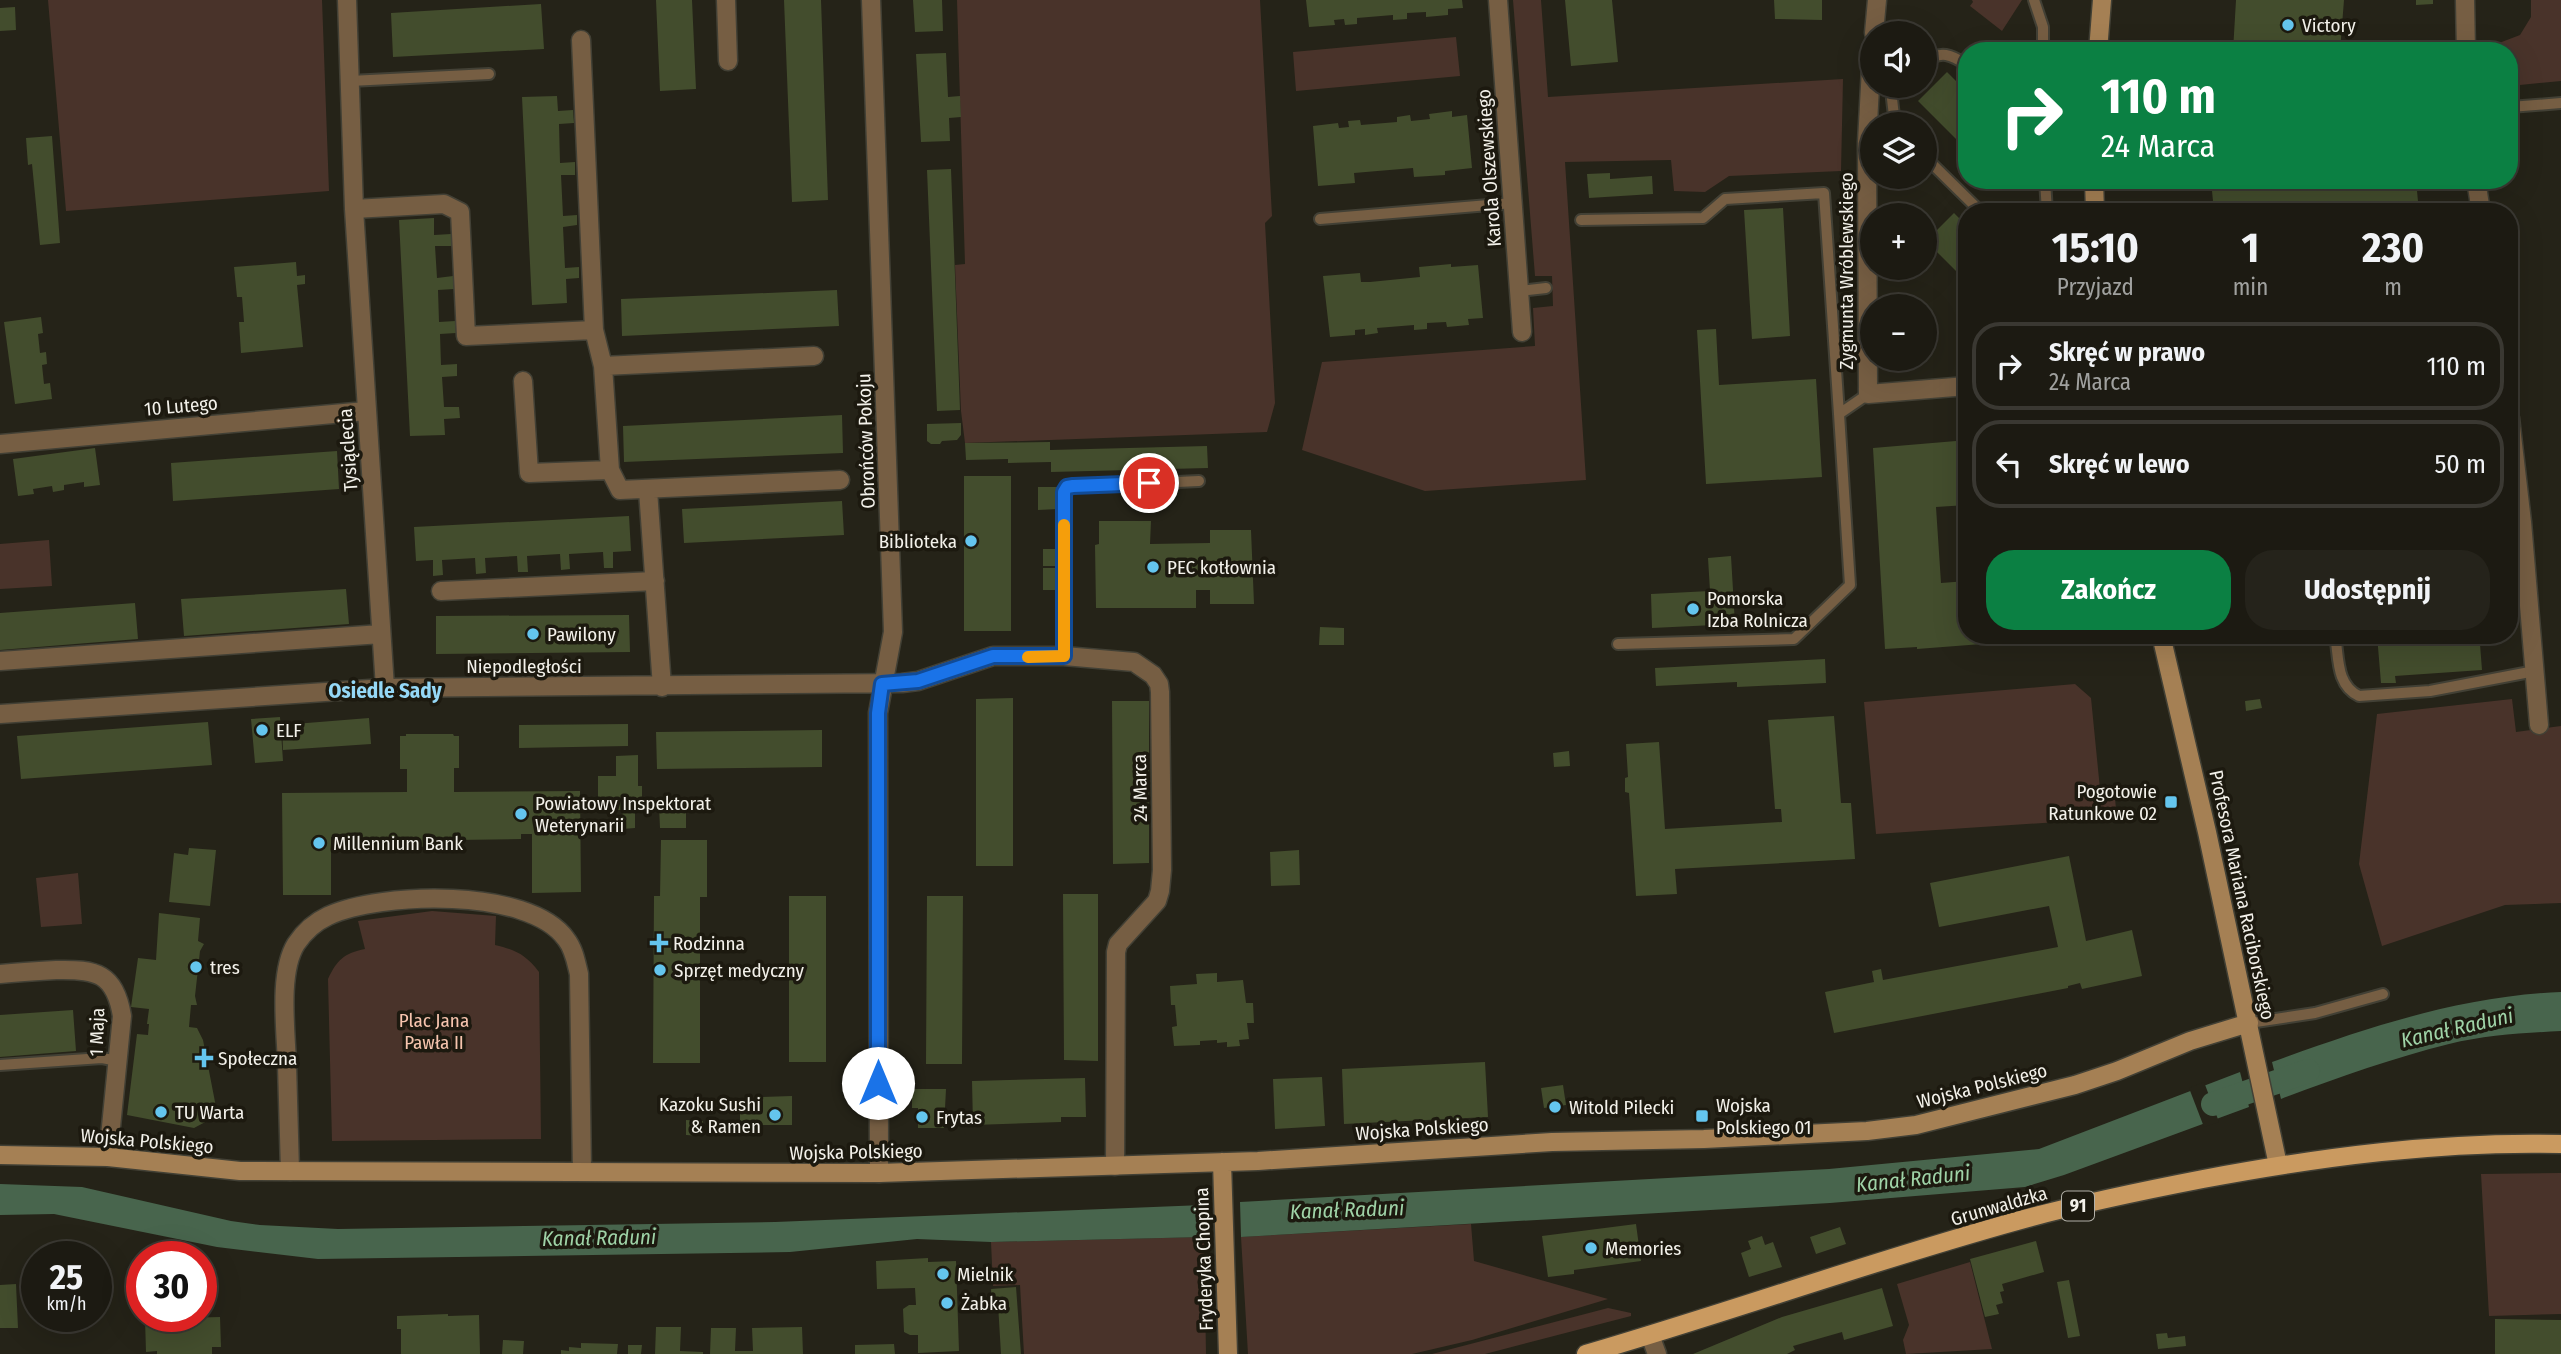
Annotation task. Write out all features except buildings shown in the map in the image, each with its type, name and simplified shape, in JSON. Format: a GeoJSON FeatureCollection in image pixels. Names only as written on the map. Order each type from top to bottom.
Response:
{"type":"FeatureCollection","features":[{"type":"Feature","properties":{"kind":"main road","name":"Grunwaldzka"},"geometry":{"type":"LineString","coordinates":[[1586,1354],[2018,1221],[2140,1191],[2278,1165],[2352,1155],[2440,1147],[2561,1144]]}},
{"type":"Feature","properties":{"kind":"street","name":"Tysiąclecia"},"geometry":{"type":"LineString","coordinates":[[347,0],[354,209],[385,688]]}},
{"type":"Feature","properties":{"kind":"street"},"geometry":{"type":"LineString","coordinates":[[726,0],[728,61]]}},
{"type":"Feature","properties":{"kind":"street","name":"Obrońców Pokoju"},"geometry":{"type":"LineString","coordinates":[[871,0],[893,632],[878,713],[879,1173]]}},
{"type":"Feature","properties":{"kind":"street","name":"Karola Olszewskiego"},"geometry":{"type":"LineString","coordinates":[[1498,0],[1522,332]]}},
{"type":"Feature","properties":{"kind":"street"},"geometry":{"type":"LineString","coordinates":[[1875,21],[1877,0]]}},
{"type":"Feature","properties":{"kind":"street"},"geometry":{"type":"LineString","coordinates":[[2099,42],[2102,0]]}},
{"type":"Feature","properties":{"kind":"street"},"geometry":{"type":"LineString","coordinates":[[2465,0],[2466,42]]}},
{"type":"Feature","properties":{"kind":"street"},"geometry":{"type":"LineString","coordinates":[[523,381],[529,473],[610,470],[603,366],[594,330],[581,40]]}},
{"type":"Feature","properties":{"kind":"street","name":"Zygmunta Wróblewskiego"},"geometry":{"type":"LineString","coordinates":[[1869,98],[1867,142],[1868,394],[1958,387]]}},
{"type":"Feature","properties":{"kind":"street"},"geometry":{"type":"LineString","coordinates":[[354,209],[444,204],[460,212],[466,336],[594,330]]}},
{"type":"Feature","properties":{"kind":"street"},"geometry":{"type":"LineString","coordinates":[[603,366],[814,356]]}},
{"type":"Feature","properties":{"kind":"street","name":"10 Lutego"},"geometry":{"type":"LineString","coordinates":[[0,443],[366,411]]}},
{"type":"Feature","properties":{"kind":"street","name":"Obrońców Pokoju"},"geometry":{"type":"LineString","coordinates":[[610,470],[620,490],[839,480]]}},
{"type":"Feature","properties":{"kind":"street"},"geometry":{"type":"LineString","coordinates":[[2518,487],[2539,725]]}},
{"type":"Feature","properties":{"kind":"street"},"geometry":{"type":"LineString","coordinates":[[648,490],[662,687]]}},
{"type":"Feature","properties":{"kind":"street"},"geometry":{"type":"LineString","coordinates":[[441,591],[655,581]]}},
{"type":"Feature","properties":{"kind":"street"},"geometry":{"type":"LineString","coordinates":[[0,661],[381,634]]}},
{"type":"Feature","properties":{"kind":"street","name":"Profesora Mariana Raciborskiego"},"geometry":{"type":"LineString","coordinates":[[2163,644],[2249,1023],[2278,1165]]}},
{"type":"Feature","properties":{"kind":"street","name":"24 Marca"},"geometry":{"type":"LineString","coordinates":[[882,684],[918,681],[993,656],[1064,656],[1134,662],[1153,675],[1159,684],[1160,891],[1157,901],[1118,944],[1116,952],[1115,1166]]}},
{"type":"Feature","properties":{"kind":"street","name":"Niepodległości"},"geometry":{"type":"LineString","coordinates":[[0,714],[385,688],[882,684]]}},
{"type":"Feature","properties":{"kind":"street"},"geometry":{"type":"LineString","coordinates":[[290,1171],[285,1001],[288,968],[296,945],[308,930],[330,915],[373,904],[433,900],[493,902],[522,910],[552,926],[566,939],[575,957],[579,974],[582,1171]]}},
{"type":"Feature","properties":{"kind":"street","name":"1 Maja"},"geometry":{"type":"LineString","coordinates":[[0,974],[81,969],[98,973],[110,983],[120,999],[122,1016],[108,1157]]}},
{"type":"Feature","properties":{"kind":"street","name":"Wojska Polskiego"},"geometry":{"type":"LineString","coordinates":[[0,1155],[108,1157],[240,1171],[879,1173],[1222,1162],[1552,1142],[1704,1139],[1867,1131],[1916,1125],[2075,1085],[2190,1041],[2249,1023]]}},
{"type":"Feature","properties":{"kind":"street","name":"Fryderyka Chopina"},"geometry":{"type":"LineString","coordinates":[[1222,1162],[1228,1354]]}},
{"type":"Feature","properties":{"kind":"street"},"geometry":{"type":"LineString","coordinates":[[1650,1335],[1657,1354]]}},
{"type":"Feature","properties":{"kind":"lane"},"geometry":{"type":"LineString","coordinates":[[2034,0],[2043,27],[2043,42]]}},
{"type":"Feature","properties":{"kind":"lane"},"geometry":{"type":"LineString","coordinates":[[1937,55],[1942,53],[1958,59]]}},
{"type":"Feature","properties":{"kind":"lane"},"geometry":{"type":"LineString","coordinates":[[350,81],[489,74]]}},
{"type":"Feature","properties":{"kind":"lane"},"geometry":{"type":"LineString","coordinates":[[2518,106],[2561,103]]}},
{"type":"Feature","properties":{"kind":"lane"},"geometry":{"type":"LineString","coordinates":[[1937,168],[1972,203]]}},
{"type":"Feature","properties":{"kind":"lane"},"geometry":{"type":"LineString","coordinates":[[1581,220],[1703,218],[1725,199],[1824,192],[1850,585],[1794,639],[1618,645]]}},
{"type":"Feature","properties":{"kind":"lane"},"geometry":{"type":"LineString","coordinates":[[1321,219],[1513,203]]}},
{"type":"Feature","properties":{"kind":"lane"},"geometry":{"type":"LineString","coordinates":[[1519,291],[1546,288]]}},
{"type":"Feature","properties":{"kind":"lane"},"geometry":{"type":"LineString","coordinates":[[1839,414],[1868,394]]}},
{"type":"Feature","properties":{"kind":"lane"},"geometry":{"type":"LineString","coordinates":[[1064,656],[1064,492],[1067,487],[1199,481]]}},
{"type":"Feature","properties":{"kind":"lane"},"geometry":{"type":"LineString","coordinates":[[2336,644],[2342,682],[2359,696],[2430,691],[2535,671]]}},
{"type":"Feature","properties":{"kind":"lane"},"geometry":{"type":"LineString","coordinates":[[2249,1023],[2315,1013],[2382,994]]}},
{"type":"Feature","properties":{"kind":"lane"},"geometry":{"type":"LineString","coordinates":[[0,1065],[102,1058],[118,1061]]}},
{"type":"Feature","properties":{"kind":"green space"},"geometry":{"type":"Polygon","coordinates":[[[48,0],[322,0],[329,191],[66,211],[48,0]]]}},
{"type":"Feature","properties":{"kind":"green space"},"geometry":{"type":"Polygon","coordinates":[[[957,0],[1260,0],[1272,216],[1265,223],[1275,403],[1267,432],[965,443],[961,411],[955,265],[965,264],[957,0]]]}},
{"type":"Feature","properties":{"kind":"green space"},"geometry":{"type":"Polygon","coordinates":[[[1513,0],[1541,0],[1548,97],[1843,79],[1841,171],[1729,176],[1705,192],[1674,191],[1671,160],[1565,162],[1586,480],[1425,491],[1302,450],[1322,362],[1535,346],[1533,308],[1553,306],[1552,276],[1535,276],[1513,0]]]}},
{"type":"Feature","properties":{"kind":"green space"},"geometry":{"type":"Polygon","coordinates":[[[1972,0],[2022,0],[2002,31],[1970,6],[1972,0]]]}},
{"type":"Feature","properties":{"kind":"green space"},"geometry":{"type":"Polygon","coordinates":[[[2531,0],[2561,0],[2561,81],[2518,85],[2518,42],[2502,42],[2520,35],[2531,17],[2531,0]]]}},
{"type":"Feature","properties":{"kind":"green space"},"geometry":{"type":"Polygon","coordinates":[[[1456,37],[1460,76],[1296,91],[1293,52],[1456,37]]]}},
{"type":"Feature","properties":{"kind":"green space"},"geometry":{"type":"Polygon","coordinates":[[[49,540],[52,586],[0,589],[0,544],[49,540]]]}},
{"type":"Feature","properties":{"kind":"green space"},"geometry":{"type":"Polygon","coordinates":[[[2075,684],[2091,698],[2100,789],[2114,789],[2117,818],[1876,834],[1864,702],[2075,684]]]}},
{"type":"Feature","properties":{"kind":"green space"},"geometry":{"type":"Polygon","coordinates":[[[2512,699],[2516,732],[2561,726],[2561,903],[2505,905],[2382,946],[2359,864],[2377,714],[2512,699]]]}},
{"type":"Feature","properties":{"kind":"green space"},"geometry":{"type":"Polygon","coordinates":[[[78,873],[82,924],[41,927],[36,878],[78,873]]]}},
{"type":"Feature","properties":{"kind":"green space","name":"Plac Jana Pawła II"},"geometry":{"type":"Polygon","coordinates":[[[432,911],[496,916],[495,945],[520,954],[539,972],[541,1139],[332,1141],[328,979],[342,958],[365,949],[358,921],[432,911]]]}},
{"type":"Feature","properties":{"kind":"green space"},"geometry":{"type":"Polygon","coordinates":[[[2561,1173],[2561,1314],[2489,1316],[2481,1174],[2561,1173]]]}},
{"type":"Feature","properties":{"kind":"green space"},"geometry":{"type":"Polygon","coordinates":[[[1471,1224],[1474,1261],[1608,1299],[1472,1340],[1412,1354],[1248,1354],[1241,1237],[1471,1224]]]}},
{"type":"Feature","properties":{"kind":"green space"},"geometry":{"type":"Polygon","coordinates":[[[1204,1237],[1206,1354],[1024,1354],[1020,1285],[993,1286],[991,1242],[1204,1237]]]}},
{"type":"Feature","properties":{"kind":"green space"},"geometry":{"type":"Polygon","coordinates":[[[1970,1262],[1992,1349],[1906,1354],[1903,1340],[1909,1325],[1897,1284],[1970,1262]]]}},
{"type":"Feature","properties":{"kind":"green space"},"geometry":{"type":"Polygon","coordinates":[[[1608,1308],[1631,1313],[1631,1316],[1485,1354],[1432,1354],[1608,1308]]]}},
{"type":"Feature","properties":{"kind":"water"},"geometry":{"type":"Polygon","coordinates":[[[2561,992],[2561,1031],[2491,1036],[2449,1044],[2365,1069],[2281,1099],[2272,1062],[2378,1026],[2450,1007],[2523,995],[2561,992]]]}},
{"type":"Feature","properties":{"kind":"water"},"geometry":{"type":"Polygon","coordinates":[[[2240,1072],[2249,1107],[2025,1187],[1830,1203],[1241,1237],[1240,1202],[1829,1169],[2039,1149],[2240,1072]]]}},
{"type":"Feature","properties":{"kind":"water"},"geometry":{"type":"Polygon","coordinates":[[[0,1184],[82,1187],[231,1221],[338,1229],[775,1222],[1203,1205],[1204,1237],[991,1242],[917,1239],[790,1252],[318,1259],[217,1247],[217,1241],[187,1241],[54,1214],[0,1215],[0,1184]]]}},
{"type":"Feature","properties":{"kind":"pier"},"geometry":{"type":"Polygon","coordinates":[[[2204,1082],[2219,1122],[2204,1127],[2189,1088],[2204,1082]]]}},
{"type":"Feature","properties":{"kind":"waterway","name":"Kanał Raduni"},"geometry":{"type":"LineString","coordinates":[[2213,1104],[2308,1071]]}},
{"type":"Feature","properties":{"kind":"slow traffic"},"geometry":{"type":"LineString","coordinates":[[1028,657],[1064,656],[1064,525]]}},
{"type":"Feature","properties":{"kind":"place","name":"Victory"},"geometry":{"type":"Point","coordinates":[2288,25]}},
{"type":"Feature","properties":{"kind":"place","name":"Biblioteka"},"geometry":{"type":"Point","coordinates":[971,541]}},
{"type":"Feature","properties":{"kind":"place","name":"PEC kotłownia"},"geometry":{"type":"Point","coordinates":[1153,567]}},
{"type":"Feature","properties":{"kind":"place","name":"Pomorska Izba Rolnicza"},"geometry":{"type":"Point","coordinates":[1693,609]}},
{"type":"Feature","properties":{"kind":"place","name":"Pawilony"},"geometry":{"type":"Point","coordinates":[533,634]}},
{"type":"Feature","properties":{"kind":"place","name":"ELF"},"geometry":{"type":"Point","coordinates":[262,730]}},
{"type":"Feature","properties":{"kind":"place","name":"Pogotowie Ratunkowe 02"},"geometry":{"type":"Point","coordinates":[2171,802]}},
{"type":"Feature","properties":{"kind":"place","name":"Powiatowy Inspektorat Weterynarii"},"geometry":{"type":"Point","coordinates":[521,814]}},
{"type":"Feature","properties":{"kind":"place","name":"Millennium Bank"},"geometry":{"type":"Point","coordinates":[319,843]}},
{"type":"Feature","properties":{"kind":"place","name":"Rodzinna"},"geometry":{"type":"Point","coordinates":[659,943]}},
{"type":"Feature","properties":{"kind":"place","name":"tres"},"geometry":{"type":"Point","coordinates":[196,967]}},
{"type":"Feature","properties":{"kind":"place","name":"Sprzęt medyczny"},"geometry":{"type":"Point","coordinates":[660,970]}},
{"type":"Feature","properties":{"kind":"place","name":"Społeczna"},"geometry":{"type":"Point","coordinates":[204,1058]}},
{"type":"Feature","properties":{"kind":"place","name":"Witold Pilecki"},"geometry":{"type":"Point","coordinates":[1555,1107]}},
{"type":"Feature","properties":{"kind":"place","name":"TU Warta"},"geometry":{"type":"Point","coordinates":[161,1112]}},
{"type":"Feature","properties":{"kind":"place","name":"Kazoku Sushi & Ramen"},"geometry":{"type":"Point","coordinates":[775,1115]}},
{"type":"Feature","properties":{"kind":"place","name":"Wojska Polskiego 01"},"geometry":{"type":"Point","coordinates":[1702,1116]}},
{"type":"Feature","properties":{"kind":"place","name":"Frytas"},"geometry":{"type":"Point","coordinates":[922,1117]}},
{"type":"Feature","properties":{"kind":"place","name":"Memories"},"geometry":{"type":"Point","coordinates":[1591,1248]}},
{"type":"Feature","properties":{"kind":"place","name":"Mielnik"},"geometry":{"type":"Point","coordinates":[943,1274]}},
{"type":"Feature","properties":{"kind":"place","name":"Żabka"},"geometry":{"type":"Point","coordinates":[947,1303]}},
{"type":"Feature","properties":{"kind":"district","name":"Osiedle Sady"},"geometry":{"type":"Point","coordinates":[385,691]}},
{"type":"Feature","properties":{"kind":"route"},"geometry":{"type":"LineString","coordinates":[[878,1083],[878,713],[882,684],[918,681],[993,656],[1064,656],[1064,492],[1067,487],[1073,486],[1149,483]]}}]}
